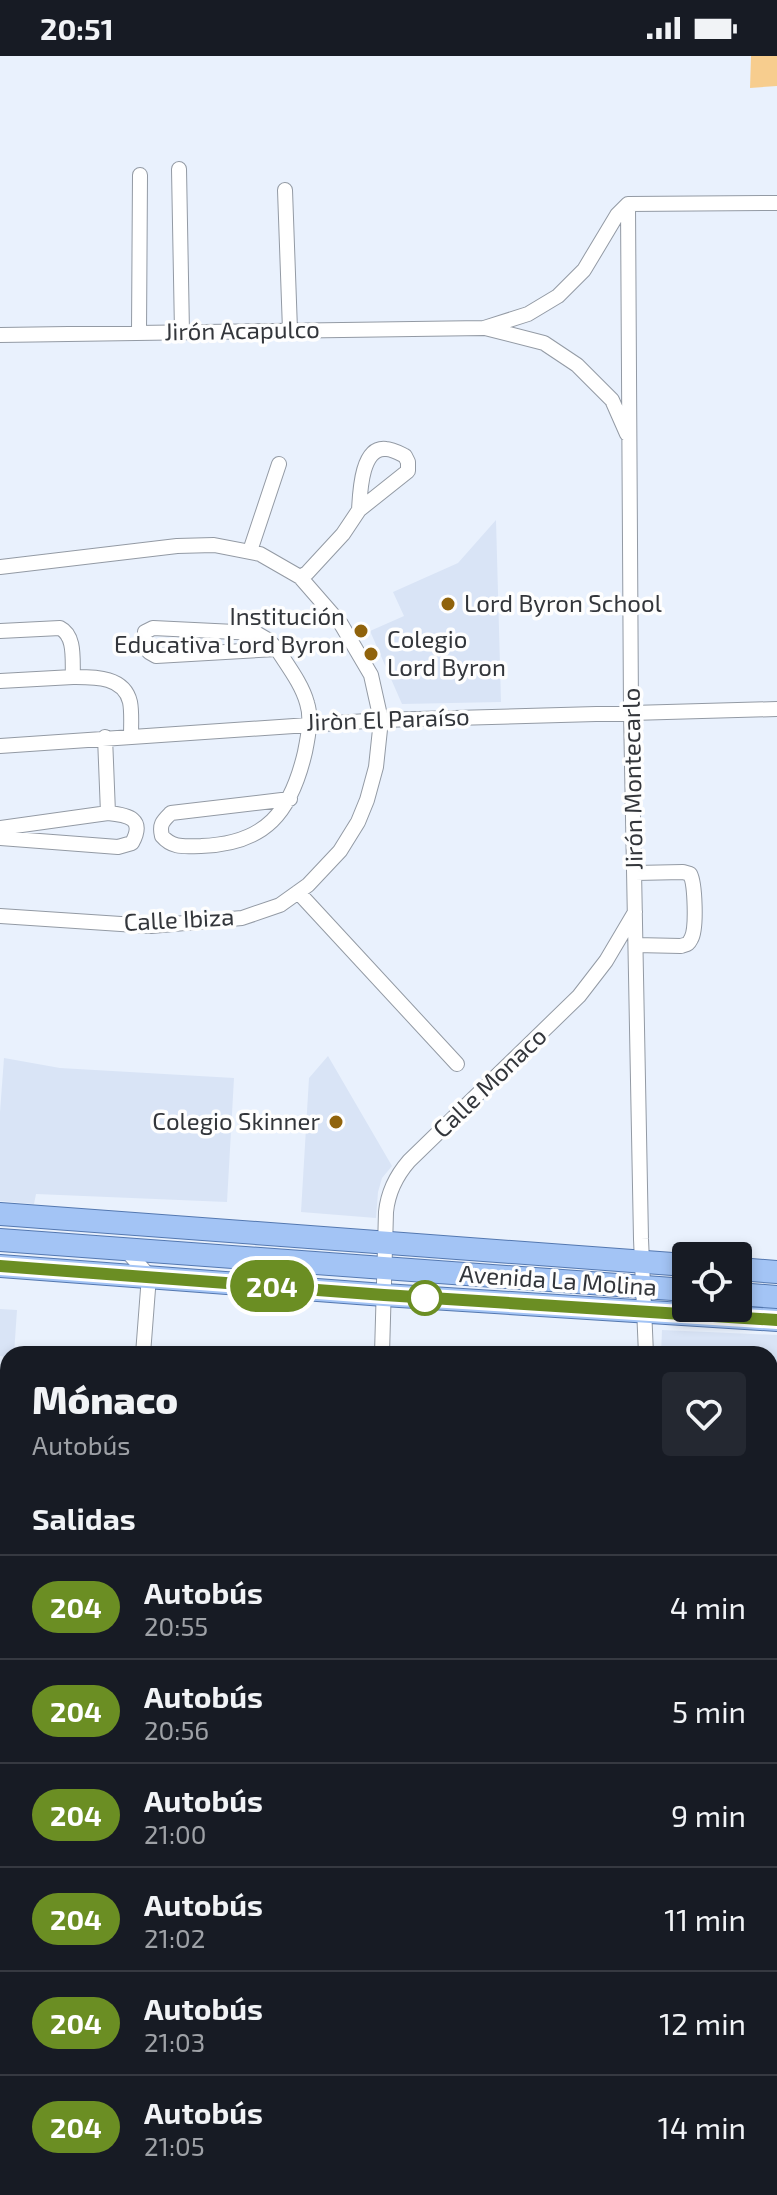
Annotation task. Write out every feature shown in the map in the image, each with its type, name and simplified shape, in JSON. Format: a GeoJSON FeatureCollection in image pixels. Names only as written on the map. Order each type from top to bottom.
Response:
{"type":"FeatureCollection","features":[{"type":"Feature","properties":{"kind":"main road","name":"Avenida La Molina"},"geometry":{"type":"LineString","coordinates":[[0,1214],[672,1264]]}},
{"type":"Feature","properties":{"kind":"main road","name":"Avenida La Molina"},"geometry":{"type":"LineString","coordinates":[[0,1240],[672,1289]]}},
{"type":"Feature","properties":{"kind":"main road","name":"Avenida La Molina"},"geometry":{"type":"LineString","coordinates":[[0,1266],[777,1320]]}},
{"type":"Feature","properties":{"kind":"main road"},"geometry":{"type":"LineString","coordinates":[[752,1270],[777,1272]]}},
{"type":"Feature","properties":{"kind":"main road"},"geometry":{"type":"LineString","coordinates":[[752,1295],[777,1297]]}},
{"type":"Feature","properties":{"kind":"street"},"geometry":{"type":"LineString","coordinates":[[179,169],[182,332]]}},
{"type":"Feature","properties":{"kind":"street"},"geometry":{"type":"LineString","coordinates":[[139,332],[140,175]]}},
{"type":"Feature","properties":{"kind":"street"},"geometry":{"type":"LineString","coordinates":[[285,190],[290,330]]}},
{"type":"Feature","properties":{"kind":"street"},"geometry":{"type":"LineString","coordinates":[[628,204],[777,203]]}},
{"type":"Feature","properties":{"kind":"street","name":"Jirón Acapulco"},"geometry":{"type":"LineString","coordinates":[[484,328],[528,314],[558,296],[584,270],[617,215],[628,204]]}},
{"type":"Feature","properties":{"kind":"street","name":"Jirón Montecarlo"},"geometry":{"type":"LineString","coordinates":[[628,204],[631,712],[646,1346]]}},
{"type":"Feature","properties":{"kind":"street","name":"Jirón Acapulco"},"geometry":{"type":"LineString","coordinates":[[0,335],[484,328],[544,343],[577,365],[612,400],[630,440]]}},
{"type":"Feature","properties":{"kind":"street"},"geometry":{"type":"LineString","coordinates":[[250,551],[279,464]]}},
{"type":"Feature","properties":{"kind":"street"},"geometry":{"type":"LineString","coordinates":[[0,567],[177,546],[214,545],[250,551],[300,577],[343,534],[359,510]]}},
{"type":"Feature","properties":{"kind":"street","name":"Calle Ibiza"},"geometry":{"type":"LineString","coordinates":[[0,916],[151,926],[242,918],[280,905],[308,885],[340,851],[367,800],[376,767],[381,720],[371,675],[341,624],[300,577]]}},
{"type":"Feature","properties":{"kind":"street"},"geometry":{"type":"LineString","coordinates":[[0,631],[60,628],[67,631],[71,639],[73,677]]}},
{"type":"Feature","properties":{"kind":"street"},"geometry":{"type":"LineString","coordinates":[[277,649],[156,656],[149,652],[145,632],[153,628],[256,633],[277,649],[308,705],[308,737],[299,778],[290,799],[265,828],[252,837],[236,842],[210,845],[175,847],[162,836],[162,821],[171,813],[290,799]]}},
{"type":"Feature","properties":{"kind":"street"},"geometry":{"type":"LineString","coordinates":[[0,681],[73,677],[112,681],[121,687],[130,700],[131,736]]}},
{"type":"Feature","properties":{"kind":"street","name":"Jiròn El Paraíso"},"geometry":{"type":"LineString","coordinates":[[0,746],[309,723],[777,709]]}},
{"type":"Feature","properties":{"kind":"street"},"geometry":{"type":"LineString","coordinates":[[105,737],[108,813]]}},
{"type":"Feature","properties":{"kind":"street"},"geometry":{"type":"LineString","coordinates":[[0,828],[108,813],[123,814],[137,826],[132,843],[118,847],[0,838]]}},
{"type":"Feature","properties":{"kind":"street"},"geometry":{"type":"LineString","coordinates":[[635,873],[683,872],[690,874],[694,885],[694,930],[688,944],[636,945]]}},
{"type":"Feature","properties":{"kind":"street"},"geometry":{"type":"LineString","coordinates":[[298,892],[457,1064]]}},
{"type":"Feature","properties":{"kind":"street","name":"Calle Monaco"},"geometry":{"type":"LineString","coordinates":[[382,1346],[387,1201],[390,1190],[402,1170],[579,996],[606,961],[635,912]]}},
{"type":"Feature","properties":{"kind":"street"},"geometry":{"type":"LineString","coordinates":[[125,1249],[149,1276],[144,1346]]}},
{"type":"Feature","properties":{"kind":"shaded area"},"geometry":{"type":"Polygon","coordinates":[[[751,56],[777,56],[777,86],[750,88],[751,56]]]}},
{"type":"Feature","properties":{"kind":"shaded area","name":"Lord Byron School"},"geometry":{"type":"Polygon","coordinates":[[[496,520],[501,702],[402,704],[370,631],[404,616],[393,592],[458,563],[496,520]]]}},
{"type":"Feature","properties":{"kind":"shaded area","name":"Colegio Skinner"},"geometry":{"type":"Polygon","coordinates":[[[328,1056],[392,1166],[382,1178],[376,1218],[301,1212],[309,1078],[328,1056]]]}},
{"type":"Feature","properties":{"kind":"shaded area"},"geometry":{"type":"Polygon","coordinates":[[[4,1058],[60,1068],[234,1078],[227,1202],[36,1194],[34,1204],[0,1201],[0,1112],[4,1058]]]}},
{"type":"Feature","properties":{"kind":"shaded area"},"geometry":{"type":"Polygon","coordinates":[[[0,1309],[17,1310],[15,1346],[0,1346],[0,1309]]]}},
{"type":"Feature","properties":{"kind":"shaded area"},"geometry":{"type":"Polygon","coordinates":[[[662,1330],[777,1335],[777,1346],[661,1346],[662,1330]]]}},
{"type":"Feature","properties":{"kind":"bus line","name":"204"},"geometry":{"type":"LineString","coordinates":[[0,1266],[777,1320]]}},
{"type":"Feature","properties":{"kind":"place","name":"Lord Byron School"},"geometry":{"type":"Point","coordinates":[448,604]}},
{"type":"Feature","properties":{"kind":"place","name":"Institución Educativa Lord Byron"},"geometry":{"type":"Point","coordinates":[361,631]}},
{"type":"Feature","properties":{"kind":"place","name":"Colegio Lord Byron"},"geometry":{"type":"Point","coordinates":[371,654]}},
{"type":"Feature","properties":{"kind":"place","name":"Colegio Skinner"},"geometry":{"type":"Point","coordinates":[336,1122]}}]}
